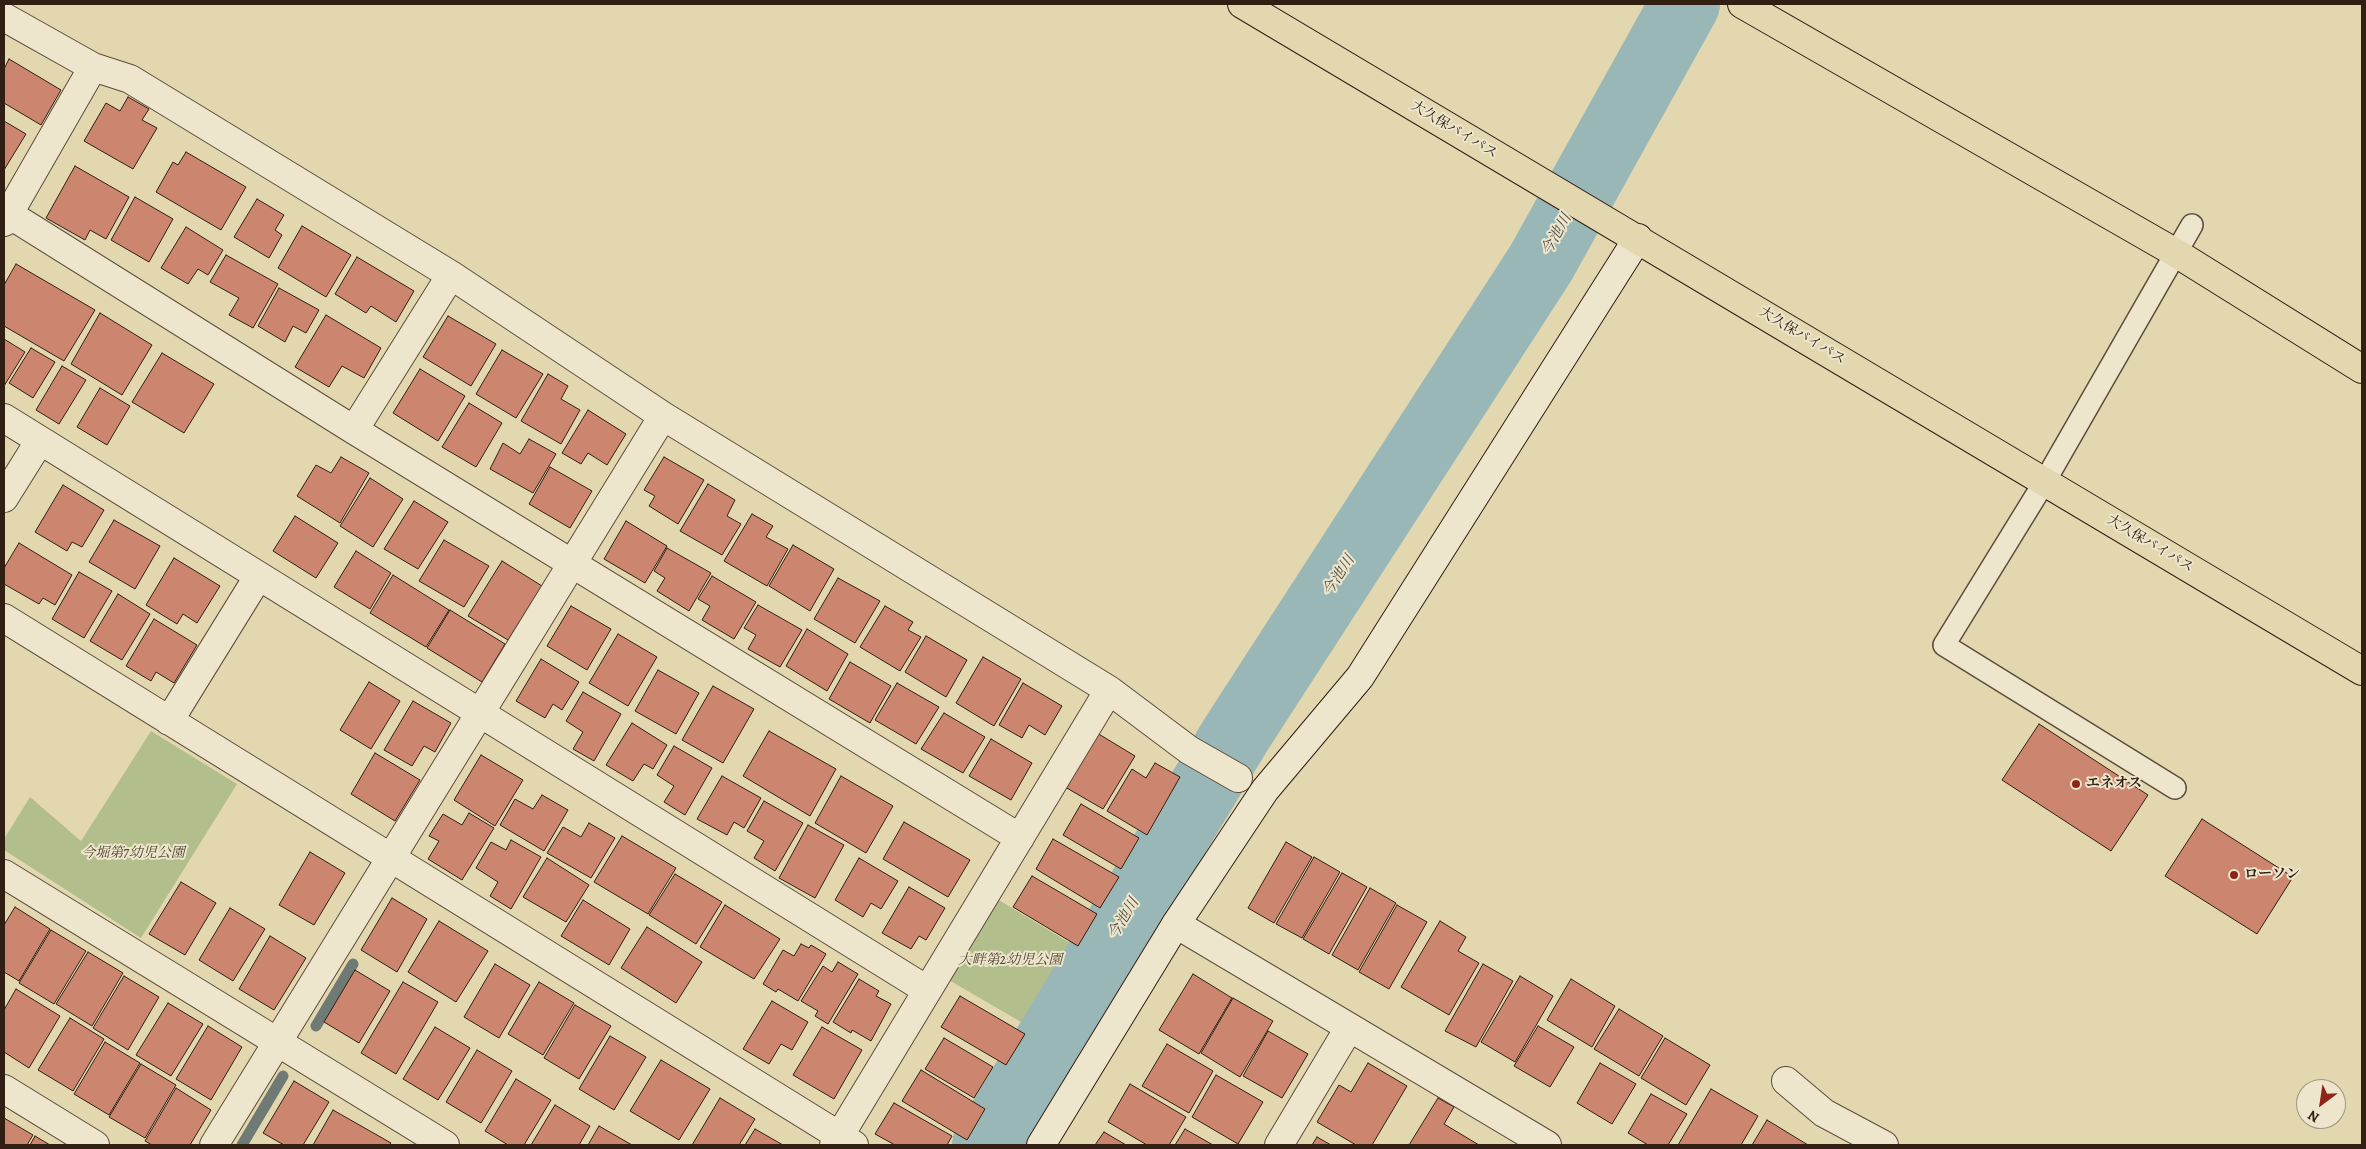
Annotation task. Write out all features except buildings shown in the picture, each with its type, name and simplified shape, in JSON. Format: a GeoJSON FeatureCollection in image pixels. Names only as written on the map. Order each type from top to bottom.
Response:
{"type":"FeatureCollection","features":[{"type":"Feature","properties":{"kind":"highway","name":"大久保バイパス"},"geometry":{"type":"LineString","coordinates":[[1242,4],[2362,670]]}},
{"type":"Feature","properties":{"kind":"highway"},"geometry":{"type":"LineString","coordinates":[[1742,4],[2176,254],[2362,369]]}},
{"type":"Feature","properties":{"kind":"street"},"geometry":{"type":"LineString","coordinates":[[4,17],[93,67],[130,79],[451,275],[663,416],[1109,690],[1189,750],[1238,778]]}},
{"type":"Feature","properties":{"kind":"street"},"geometry":{"type":"LineString","coordinates":[[93,67],[5,216],[1020,838]]}},
{"type":"Feature","properties":{"kind":"street"},"geometry":{"type":"LineString","coordinates":[[1041,1145],[1176,924],[1265,790],[1360,677],[1638,238]]}},
{"type":"Feature","properties":{"kind":"street"},"geometry":{"type":"LineString","coordinates":[[354,430],[451,275]]}},
{"type":"Feature","properties":{"kind":"street"},"geometry":{"type":"LineString","coordinates":[[214,1145],[663,416]]}},
{"type":"Feature","properties":{"kind":"street"},"geometry":{"type":"LineString","coordinates":[[4,418],[927,990]]}},
{"type":"Feature","properties":{"kind":"street"},"geometry":{"type":"LineString","coordinates":[[4,498],[40,442]]}},
{"type":"Feature","properties":{"kind":"street"},"geometry":{"type":"LineString","coordinates":[[169,721],[258,577]]}},
{"type":"Feature","properties":{"kind":"street"},"geometry":{"type":"LineString","coordinates":[[4,618],[843,1142],[927,990],[1109,690]]}},
{"type":"Feature","properties":{"kind":"street"},"geometry":{"type":"LineString","coordinates":[[4,874],[445,1145]]}},
{"type":"Feature","properties":{"kind":"street"},"geometry":{"type":"LineString","coordinates":[[1176,924],[1547,1145]]}},
{"type":"Feature","properties":{"kind":"street"},"geometry":{"type":"LineString","coordinates":[[1279,1145],[1349,1028]]}},
{"type":"Feature","properties":{"kind":"street"},"geometry":{"type":"LineString","coordinates":[[1786,1081],[1824,1113],[1884,1145]]}},
{"type":"Feature","properties":{"kind":"street"},"geometry":{"type":"LineString","coordinates":[[4,1089],[95,1145]]}},
{"type":"Feature","properties":{"kind":"lane"},"geometry":{"type":"LineString","coordinates":[[2175,788],[1944,644],[2045,481],[2192,224]]}},
{"type":"Feature","properties":{"kind":"green space","name":"今堀第7幼児公園"},"geometry":{"type":"Polygon","coordinates":[[[151,731],[237,784],[141,938],[4,850],[4,839],[30,797],[81,841],[151,731]]]}},
{"type":"Feature","properties":{"kind":"green space","name":"大畔第2幼児公園"},"geometry":{"type":"Polygon","coordinates":[[[992,896],[1080,949],[1033,1029],[942,976],[992,896]]]}},
{"type":"Feature","properties":{"kind":"waterway","name":"今池川"},"geometry":{"type":"LineString","coordinates":[[987,1145],[1237,733],[1541,263],[1685,4]]}},
{"type":"Feature","properties":{"kind":"waterway"},"geometry":{"type":"LineString","coordinates":[[316,1026],[353,964]]}},
{"type":"Feature","properties":{"kind":"waterway"},"geometry":{"type":"LineString","coordinates":[[242,1145],[283,1076]]}},
{"type":"Feature","properties":{"kind":"place","name":"エネオス"},"geometry":{"type":"Point","coordinates":[2076,784]}},
{"type":"Feature","properties":{"kind":"place","name":"ローソン"},"geometry":{"type":"Point","coordinates":[2234,875]}}]}
